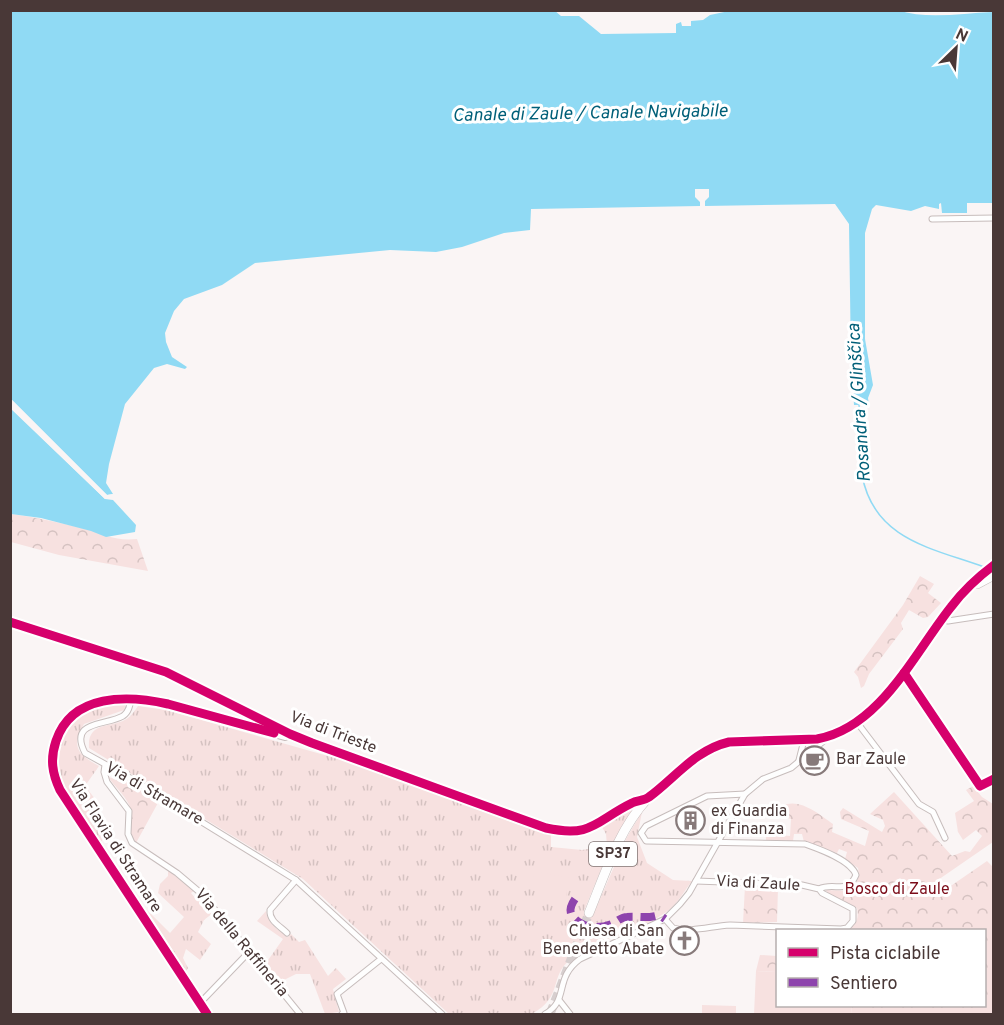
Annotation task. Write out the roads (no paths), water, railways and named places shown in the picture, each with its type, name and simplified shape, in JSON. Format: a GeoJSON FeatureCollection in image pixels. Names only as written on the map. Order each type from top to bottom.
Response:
{"type":"FeatureCollection","features":[{"type":"Feature","properties":{"kind":"main road","name":"SP37"},"geometry":{"type":"LineString","coordinates":[[589,913],[621,838],[647,799],[688,763],[719,745],[729,742],[829,737],[856,721],[888,693],[960,595],[993,569]]}},
{"type":"Feature","properties":{"kind":"street"},"geometry":{"type":"LineString","coordinates":[[932,219],[993,218]]}},
{"type":"Feature","properties":{"kind":"street"},"geometry":{"type":"LineString","coordinates":[[942,618],[948,621],[993,614]]}},
{"type":"Feature","properties":{"kind":"street","name":"Via di Trieste"},"geometry":{"type":"LineString","coordinates":[[10,622],[173,675],[290,734],[546,828],[562,831],[591,828],[631,803],[647,799]]}},
{"type":"Feature","properties":{"kind":"street"},"geometry":{"type":"LineString","coordinates":[[904,673],[980,786],[993,779]]}},
{"type":"Feature","properties":{"kind":"street","name":"Via Flavia di Stramare"},"geometry":{"type":"LineString","coordinates":[[207,1014],[74,814],[55,779],[52,766],[55,743],[64,724],[74,714],[94,703],[132,699],[168,704],[312,743]]}},
{"type":"Feature","properties":{"kind":"street","name":"Via di Stramare"},"geometry":{"type":"LineString","coordinates":[[132,699],[128,711],[123,716],[86,728],[80,741],[85,753],[132,779],[296,880],[442,1014]]}},
{"type":"Feature","properties":{"kind":"street"},"geometry":{"type":"LineString","coordinates":[[856,721],[919,804],[933,812],[945,838]]}},
{"type":"Feature","properties":{"kind":"street","name":"Via di Zaule"},"geometry":{"type":"LineString","coordinates":[[545,1014],[556,1007],[562,981],[572,964],[664,919],[680,904],[696,881],[745,794],[763,779],[791,768],[829,737]]}},
{"type":"Feature","properties":{"kind":"street"},"geometry":{"type":"LineString","coordinates":[[799,762],[804,740]]}},
{"type":"Feature","properties":{"kind":"street","name":"Via della Raffineria"},"geometry":{"type":"LineString","coordinates":[[105,765],[104,772],[107,782],[129,811],[128,834],[132,843],[177,873],[203,895],[300,1014]]}},
{"type":"Feature","properties":{"kind":"street","name":"Via di Zaule"},"geometry":{"type":"LineString","coordinates":[[696,881],[802,885],[819,889],[825,886],[851,885],[856,875],[852,867],[805,844],[646,841],[641,833],[646,826],[702,798],[714,794],[745,794]]}},
{"type":"Feature","properties":{"kind":"street"},"geometry":{"type":"LineString","coordinates":[[287,933],[269,916],[270,910],[296,880]]}},
{"type":"Feature","properties":{"kind":"street","name":"Via di Zaule"},"geometry":{"type":"LineString","coordinates":[[664,919],[673,928],[690,930],[730,925],[841,929],[851,925],[853,909],[822,894],[819,889]]}},
{"type":"Feature","properties":{"kind":"street"},"geometry":{"type":"LineString","coordinates":[[200,1003],[249,952]]}},
{"type":"Feature","properties":{"kind":"street"},"geometry":{"type":"LineString","coordinates":[[342,1014],[344,1013],[337,994],[381,959]]}},
{"type":"Feature","properties":{"kind":"street"},"geometry":{"type":"LineString","coordinates":[[559,1000],[570,1014]]}},
{"type":"Feature","properties":{"kind":"water","name":"Canale di Zaule / Canale Navigabile"},"geometry":{"type":"Polygon","coordinates":[[[554,10],[561,16],[579,16],[601,34],[676,33],[676,24],[681,22],[682,26],[691,26],[691,21],[703,20],[710,15],[729,11],[897,10],[921,15],[993,12],[993,203],[967,203],[967,213],[942,213],[941,203],[939,209],[925,206],[911,211],[876,205],[872,209],[865,233],[865,339],[873,385],[868,398],[869,405],[854,405],[849,224],[835,204],[705,206],[705,201],[709,197],[709,189],[695,189],[695,197],[700,202],[700,206],[531,209],[530,230],[504,233],[462,247],[436,252],[390,250],[255,263],[222,285],[184,299],[174,311],[165,333],[172,357],[187,367],[185,369],[167,364],[154,368],[125,404],[106,483],[113,494],[107,495],[11,399],[10,11],[554,10]]]}},
{"type":"Feature","properties":{"kind":"water"},"geometry":{"type":"Polygon","coordinates":[[[10,408],[105,499],[113,500],[136,525],[135,532],[106,537],[41,518],[11,514],[10,408]]]}},
{"type":"Feature","properties":{"kind":"waterway","name":"Rosandra / Glinščica"},"geometry":{"type":"LineString","coordinates":[[859,405],[862,475],[869,497],[879,514],[892,528],[908,538],[926,547],[984,567]]}},
{"type":"Feature","properties":{"kind":"tunnel"},"geometry":{"type":"LineString","coordinates":[[550,1014],[589,913]]}},
{"type":"Feature","properties":{"kind":"place","name":"Bar Zaule"},"geometry":{"type":"Point","coordinates":[815,760]}},
{"type":"Feature","properties":{"kind":"place","name":"ex Guardia di Finanza"},"geometry":{"type":"Point","coordinates":[690,821]}},
{"type":"Feature","properties":{"kind":"place","name":"Chiesa di San Benedetto Abate"},"geometry":{"type":"Point","coordinates":[685,941]}},
{"type":"Feature","properties":{"kind":"park label","name":"Bosco di Zaule"},"geometry":{"type":"Point","coordinates":[897,890]}}]}
